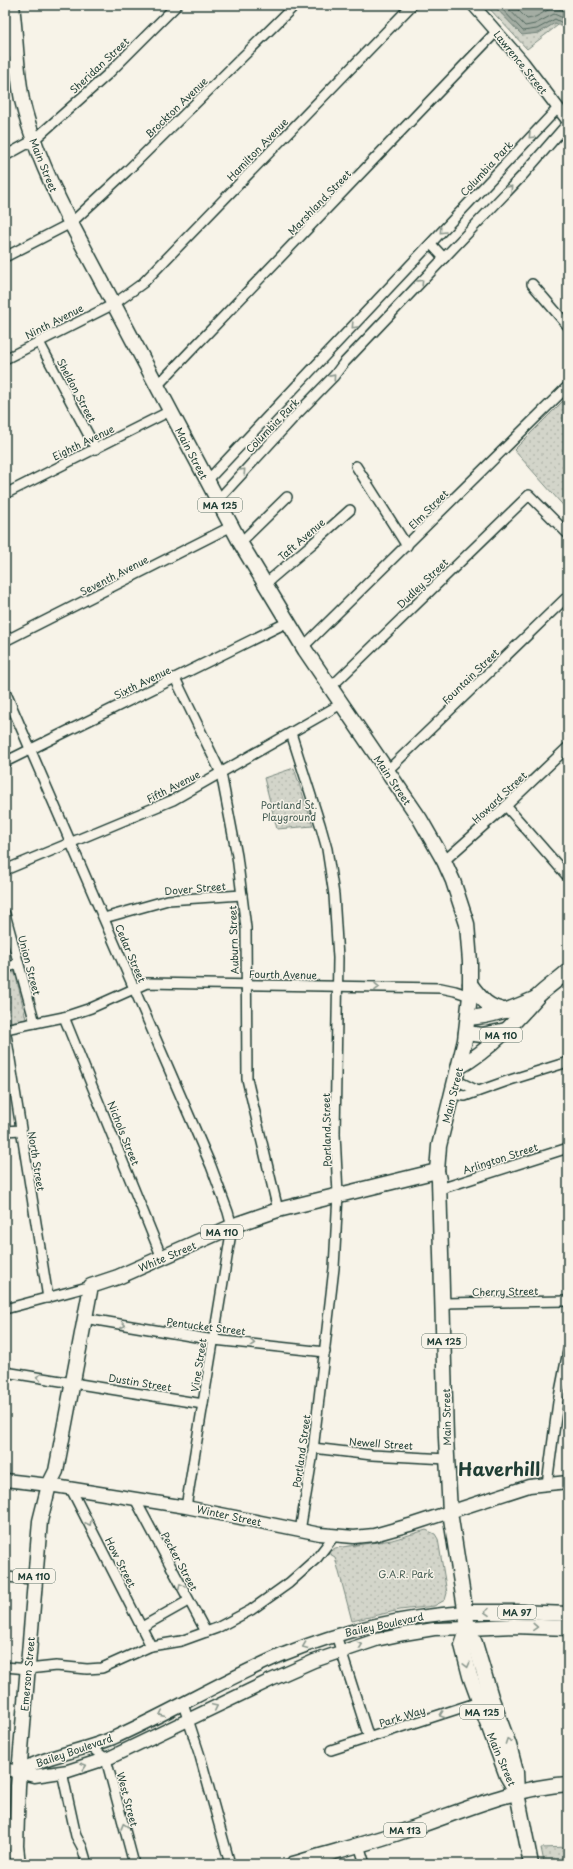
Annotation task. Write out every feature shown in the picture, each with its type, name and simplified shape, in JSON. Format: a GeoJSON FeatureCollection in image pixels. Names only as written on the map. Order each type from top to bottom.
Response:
{"type":"FeatureCollection","features":[{"type":"Feature","properties":{"kind":"main road","name":"Main Street"},"geometry":{"type":"LineString","coordinates":[[12,5],[10,53],[34,140],[47,175],[217,500],[265,584],[330,688],[420,819],[444,861],[458,894],[467,924],[470,990],[468,1018],[457,1073],[439,1146],[438,1171],[440,1189],[447,1459],[450,1512],[468,1628],[475,1643],[490,1697],[509,1745],[516,1772],[517,1793]]}},
{"type":"Feature","properties":{"kind":"main road","name":"MA 110"},"geometry":{"type":"LineString","coordinates":[[457,1073],[527,1011],[538,997],[568,971]]}},
{"type":"Feature","properties":{"kind":"main road"},"geometry":{"type":"LineString","coordinates":[[470,990],[494,1008],[507,1011]]}},
{"type":"Feature","properties":{"kind":"main road","name":"MA 110"},"geometry":{"type":"LineString","coordinates":[[468,1018],[489,1016],[507,1011],[538,997]]}},
{"type":"Feature","properties":{"kind":"main road"},"geometry":{"type":"LineString","coordinates":[[466,1033],[482,1034],[506,1030]]}},
{"type":"Feature","properties":{"kind":"main road","name":"White Street"},"geometry":{"type":"LineString","coordinates":[[91,1286],[162,1258],[232,1227],[278,1210],[338,1194],[438,1171]]}},
{"type":"Feature","properties":{"kind":"main road","name":"MA 110"},"geometry":{"type":"LineString","coordinates":[[49,1485],[56,1471],[91,1286]]}},
{"type":"Feature","properties":{"kind":"main road","name":"Winter Street"},"geometry":{"type":"LineString","coordinates":[[5,1480],[71,1488],[186,1506],[300,1531],[334,1536],[354,1537],[374,1535],[512,1491],[547,1484],[568,1482]]}},
{"type":"Feature","properties":{"kind":"main road","name":"Emerson Street"},"geometry":{"type":"LineString","coordinates":[[18,1864],[12,1770],[28,1669],[34,1579],[40,1520],[49,1485]]}},
{"type":"Feature","properties":{"kind":"main road","name":"MA 97"},"geometry":{"type":"LineString","coordinates":[[466,1612],[568,1614]]}},
{"type":"Feature","properties":{"kind":"main road","name":"Bailey Boulevard"},"geometry":{"type":"LineString","coordinates":[[12,1770],[111,1738],[284,1655],[336,1635],[401,1619],[431,1614],[466,1612]]}},
{"type":"Feature","properties":{"kind":"main road","name":"MA 97"},"geometry":{"type":"LineString","coordinates":[[468,1628],[514,1626],[568,1628]]}},
{"type":"Feature","properties":{"kind":"main road","name":"Main Street"},"geometry":{"type":"LineString","coordinates":[[468,1628],[462,1645],[479,1702],[507,1776],[517,1793]]}},
{"type":"Feature","properties":{"kind":"main road","name":"Bailey Boulevard"},"geometry":{"type":"LineString","coordinates":[[12,1770],[34,1776],[62,1772],[106,1759],[295,1669],[376,1640],[434,1629],[468,1628]]}},
{"type":"Feature","properties":{"kind":"main road","name":"MA 113"},"geometry":{"type":"LineString","coordinates":[[295,1864],[359,1845],[534,1788],[568,1784]]}},
{"type":"Feature","properties":{"kind":"main road","name":"MA 125"},"geometry":{"type":"LineString","coordinates":[[517,1793],[531,1864]]}},
{"type":"Feature","properties":{"kind":"street","name":"Sheridan Street"},"geometry":{"type":"LineString","coordinates":[[5,156],[34,140],[107,75],[177,5]]}},
{"type":"Feature","properties":{"kind":"street","name":"Brockton Avenue"},"geometry":{"type":"LineString","coordinates":[[5,257],[71,223],[127,171],[295,5]]}},
{"type":"Feature","properties":{"kind":"street","name":"Hamilton Avenue"},"geometry":{"type":"LineString","coordinates":[[114,304],[143,283],[412,5]]}},
{"type":"Feature","properties":{"kind":"street","name":"Lawrence Street"},"geometry":{"type":"LineString","coordinates":[[473,5],[523,62],[568,122]]}},
{"type":"Feature","properties":{"kind":"street","name":"Marshland Street"},"geometry":{"type":"LineString","coordinates":[[157,386],[496,32]]}},
{"type":"Feature","properties":{"kind":"street","name":"Columbia Park"},"geometry":{"type":"LineString","coordinates":[[207,481],[558,108]]}},
{"type":"Feature","properties":{"kind":"street","name":"Columbia Park"},"geometry":{"type":"LineString","coordinates":[[217,500],[271,441],[334,376],[343,364],[522,176],[568,122]]}},
{"type":"Feature","properties":{"kind":"street"},"geometry":{"type":"LineString","coordinates":[[431,244],[444,258]]}},
{"type":"Feature","properties":{"kind":"street"},"geometry":{"type":"LineString","coordinates":[[532,284],[568,326]]}},
{"type":"Feature","properties":{"kind":"street","name":"Ninth Avenue"},"geometry":{"type":"LineString","coordinates":[[5,358],[114,304]]}},
{"type":"Feature","properties":{"kind":"street","name":"Sheldon Street"},"geometry":{"type":"LineString","coordinates":[[38,342],[96,449]]}},
{"type":"Feature","properties":{"kind":"street"},"geometry":{"type":"LineString","coordinates":[[330,352],[343,364]]}},
{"type":"Feature","properties":{"kind":"street","name":"Elm Street"},"geometry":{"type":"LineString","coordinates":[[303,647],[568,386]]}},
{"type":"Feature","properties":{"kind":"street","name":"Eighth Avenue"},"geometry":{"type":"LineString","coordinates":[[5,494],[170,411]]}},
{"type":"Feature","properties":{"kind":"street"},"geometry":{"type":"LineString","coordinates":[[356,466],[407,546]]}},
{"type":"Feature","properties":{"kind":"street","name":"Dudley Street"},"geometry":{"type":"LineString","coordinates":[[330,688],[529,495],[568,534]]}},
{"type":"Feature","properties":{"kind":"street"},"geometry":{"type":"LineString","coordinates":[[241,542],[287,497]]}},
{"type":"Feature","properties":{"kind":"street","name":"Taft Avenue"},"geometry":{"type":"LineString","coordinates":[[265,584],[350,510]]}},
{"type":"Feature","properties":{"kind":"street","name":"Seventh Avenue"},"geometry":{"type":"LineString","coordinates":[[5,641],[232,526]]}},
{"type":"Feature","properties":{"kind":"street","name":"Fountain Street"},"geometry":{"type":"LineString","coordinates":[[387,771],[568,596]]}},
{"type":"Feature","properties":{"kind":"street","name":"Sixth Avenue"},"geometry":{"type":"LineString","coordinates":[[5,762],[288,622]]}},
{"type":"Feature","properties":{"kind":"street","name":"Auburn Street"},"geometry":{"type":"LineString","coordinates":[[175,678],[221,773],[237,856],[246,928],[246,1071],[248,1088],[278,1210]]}},
{"type":"Feature","properties":{"kind":"street","name":"Cedar Street"},"geometry":{"type":"LineString","coordinates":[[5,691],[211,1166],[232,1227]]}},
{"type":"Feature","properties":{"kind":"street","name":"Fifth Avenue"},"geometry":{"type":"LineString","coordinates":[[5,870],[172,800],[341,704]]}},
{"type":"Feature","properties":{"kind":"street","name":"Portland Street"},"geometry":{"type":"LineString","coordinates":[[291,733],[320,824],[331,870],[337,935],[338,986],[335,1134],[338,1194],[334,1268],[313,1448],[300,1531]]}},
{"type":"Feature","properties":{"kind":"street","name":"Howard Street"},"geometry":{"type":"LineString","coordinates":[[444,861],[568,748]]}},
{"type":"Feature","properties":{"kind":"street"},"geometry":{"type":"LineString","coordinates":[[506,806],[568,877]]}},
{"type":"Feature","properties":{"kind":"street","name":"Dover Street"},"geometry":{"type":"LineString","coordinates":[[104,918],[168,900],[242,895]]}},
{"type":"Feature","properties":{"kind":"street","name":"Union Street"},"geometry":{"type":"LineString","coordinates":[[5,914],[34,1023]]}},
{"type":"Feature","properties":{"kind":"street"},"geometry":{"type":"LineString","coordinates":[[5,968],[18,964]]}},
{"type":"Feature","properties":{"kind":"street","name":"Fourth Avenue"},"geometry":{"type":"LineString","coordinates":[[5,1028],[34,1023],[91,1008],[147,983],[441,988],[455,991],[470,990]]}},
{"type":"Feature","properties":{"kind":"street","name":"Nichols Street"},"geometry":{"type":"LineString","coordinates":[[64,1016],[162,1258]]}},
{"type":"Feature","properties":{"kind":"street","name":"North Street"},"geometry":{"type":"LineString","coordinates":[[5,1028],[48,1298]]}},
{"type":"Feature","properties":{"kind":"street"},"geometry":{"type":"LineString","coordinates":[[452,1094],[465,1096],[568,1062]]}},
{"type":"Feature","properties":{"kind":"street"},"geometry":{"type":"LineString","coordinates":[[457,1073],[478,1091]]}},
{"type":"Feature","properties":{"kind":"street"},"geometry":{"type":"LineString","coordinates":[[5,1131],[21,1130]]}},
{"type":"Feature","properties":{"kind":"street","name":"Arlington Street"},"geometry":{"type":"LineString","coordinates":[[440,1189],[568,1148]]}},
{"type":"Feature","properties":{"kind":"street","name":"Vine Street"},"geometry":{"type":"LineString","coordinates":[[186,1506],[232,1227]]}},
{"type":"Feature","properties":{"kind":"street"},"geometry":{"type":"LineString","coordinates":[[5,1309],[91,1286]]}},
{"type":"Feature","properties":{"kind":"street","name":"Cherry Street"},"geometry":{"type":"LineString","coordinates":[[443,1304],[568,1301]]}},
{"type":"Feature","properties":{"kind":"street","name":"Pentucket Street"},"geometry":{"type":"LineString","coordinates":[[84,1318],[214,1340],[325,1352]]}},
{"type":"Feature","properties":{"kind":"street"},"geometry":{"type":"LineString","coordinates":[[547,1484],[558,1402],[568,1351]]}},
{"type":"Feature","properties":{"kind":"street","name":"Dustin Street"},"geometry":{"type":"LineString","coordinates":[[5,1372],[203,1404]]}},
{"type":"Feature","properties":{"kind":"street","name":"Newell Street"},"geometry":{"type":"LineString","coordinates":[[313,1448],[372,1455],[447,1459]]}},
{"type":"Feature","properties":{"kind":"street","name":"How Street"},"geometry":{"type":"LineString","coordinates":[[71,1488],[151,1646]]}},
{"type":"Feature","properties":{"kind":"street","name":"Pecker Street"},"geometry":{"type":"LineString","coordinates":[[135,1499],[188,1601],[206,1632]]}},
{"type":"Feature","properties":{"kind":"street"},"geometry":{"type":"LineString","coordinates":[[5,1667],[28,1669],[56,1666],[87,1669],[102,1668],[151,1646],[181,1641],[206,1632],[251,1610],[289,1583],[317,1558],[334,1536]]}},
{"type":"Feature","properties":{"kind":"street"},"geometry":{"type":"LineString","coordinates":[[5,1577],[34,1579]]}},
{"type":"Feature","properties":{"kind":"street"},"geometry":{"type":"LineString","coordinates":[[142,1627],[188,1601]]}},
{"type":"Feature","properties":{"kind":"street"},"geometry":{"type":"LineString","coordinates":[[336,1635],[369,1738]]}},
{"type":"Feature","properties":{"kind":"street","name":"Park Way"},"geometry":{"type":"LineString","coordinates":[[331,1750],[479,1702]]}},
{"type":"Feature","properties":{"kind":"street"},"geometry":{"type":"LineString","coordinates":[[183,1704],[189,1719],[230,1864]]}},
{"type":"Feature","properties":{"kind":"street"},"geometry":{"type":"LineString","coordinates":[[90,1746],[106,1759]]}},
{"type":"Feature","properties":{"kind":"street","name":"West Street"},"geometry":{"type":"LineString","coordinates":[[106,1759],[134,1864]]}},
{"type":"Feature","properties":{"kind":"street"},"geometry":{"type":"LineString","coordinates":[[62,1772],[76,1836],[87,1864]]}},
{"type":"Feature","properties":{"kind":"street"},"geometry":{"type":"LineString","coordinates":[[359,1845],[365,1864]]}},
{"type":"Feature","properties":{"kind":"green space"},"geometry":{"type":"Polygon","coordinates":[[[486,5],[568,5],[566,19],[527,49],[486,5]]]}},
{"type":"Feature","properties":{"kind":"green space"},"geometry":{"type":"Polygon","coordinates":[[[568,396],[568,511],[514,450],[568,396]]]}},
{"type":"Feature","properties":{"kind":"green space","name":"Portland St. Playground"},"geometry":{"type":"Polygon","coordinates":[[[294,768],[313,826],[277,829],[264,778],[294,768]]]}},
{"type":"Feature","properties":{"kind":"green space"},"geometry":{"type":"Polygon","coordinates":[[[15,972],[26,1019],[11,1022],[5,994],[5,975],[15,972]]]}},
{"type":"Feature","properties":{"kind":"green space","name":"G.A.R. Park"},"geometry":{"type":"Polygon","coordinates":[[[426,1530],[435,1534],[438,1539],[447,1593],[445,1600],[434,1606],[400,1610],[352,1621],[335,1557],[328,1553],[335,1548],[392,1540],[426,1530]]]}},
{"type":"Feature","properties":{"kind":"green space"},"geometry":{"type":"Polygon","coordinates":[[[568,1847],[568,1860],[544,1862],[541,1848],[568,1847]]]}},
{"type":"Feature","properties":{"kind":"water"},"geometry":{"type":"Polygon","coordinates":[[[493,5],[568,5],[568,30],[555,23],[539,33],[522,35],[493,5]]]}},
{"type":"Feature","properties":{"kind":"district","name":"Haverhill"},"geometry":{"type":"Point","coordinates":[499,1468]}}]}
